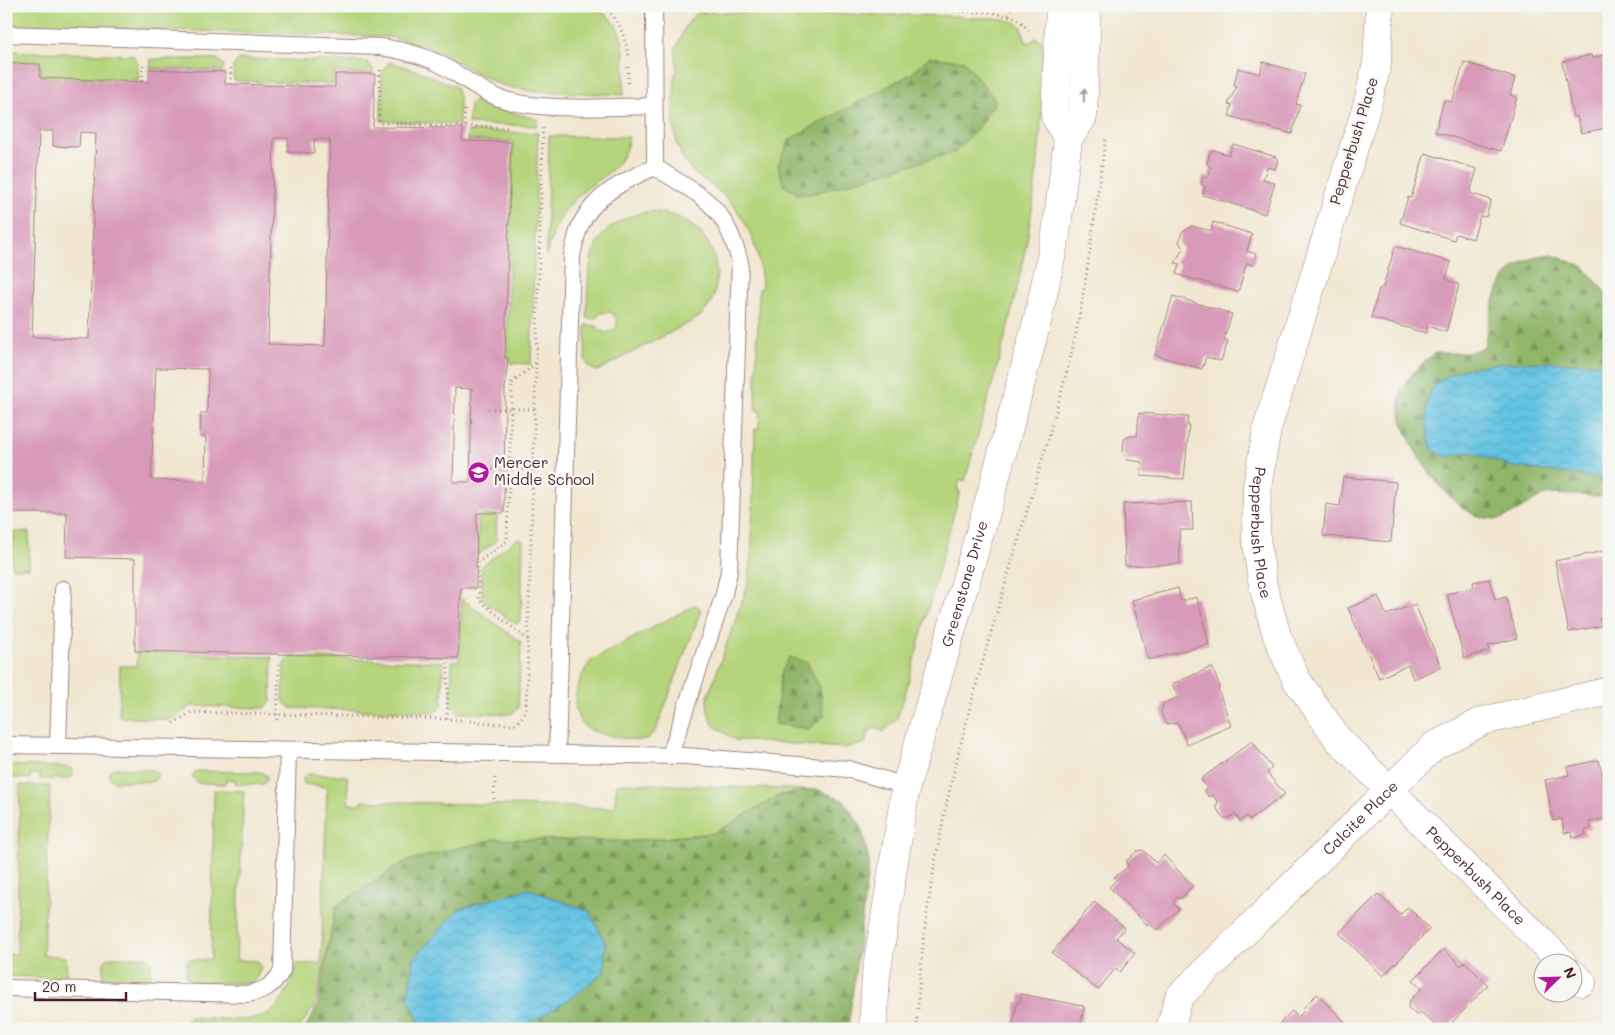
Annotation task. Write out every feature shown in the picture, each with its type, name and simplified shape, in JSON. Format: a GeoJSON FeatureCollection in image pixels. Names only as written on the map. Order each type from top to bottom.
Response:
{"type":"FeatureCollection","features":[{"type":"Feature","properties":{"kind":"street"},"geometry":{"type":"LineString","coordinates":[[1060,6],[1055,116],[1068,139]]}},
{"type":"Feature","properties":{"kind":"street","name":"Greenstone Drive"},"geometry":{"type":"LineString","coordinates":[[873,1029],[876,975],[906,786],[995,481],[1038,318],[1056,234],[1068,139],[1083,117],[1088,6]]}},
{"type":"Feature","properties":{"kind":"street","name":"Pepperbush Place"},"geometry":{"type":"LineString","coordinates":[[1380,6],[1377,63],[1368,102],[1267,430],[1257,486],[1256,538],[1263,586],[1277,636],[1296,679],[1338,739],[1552,952]]}},
{"type":"Feature","properties":{"kind":"street","name":"Calcite Place"},"geometry":{"type":"LineString","coordinates":[[1170,1029],[1179,997],[1434,746],[1483,721],[1609,691]]}},
{"type":"Feature","properties":{"kind":"lane"},"geometry":{"type":"LineString","coordinates":[[654,6],[655,167]]}},
{"type":"Feature","properties":{"kind":"lane"},"geometry":{"type":"LineString","coordinates":[[6,34],[381,47],[399,50],[436,62],[476,87],[499,98],[513,102],[544,105],[654,106]]}},
{"type":"Feature","properties":{"kind":"lane"},"geometry":{"type":"LineString","coordinates":[[557,754],[572,256],[580,227],[591,208],[622,181],[655,167]]}},
{"type":"Feature","properties":{"kind":"lane"},"geometry":{"type":"LineString","coordinates":[[655,167],[709,202],[722,216],[733,236],[740,262],[729,571],[724,594],[670,755]]}},
{"type":"Feature","properties":{"kind":"lane"},"geometry":{"type":"LineString","coordinates":[[58,746],[63,589]]}},
{"type":"Feature","properties":{"kind":"lane"},"geometry":{"type":"LineString","coordinates":[[6,745],[670,755],[848,769],[906,786]]}},
{"type":"Feature","properties":{"kind":"lane"},"geometry":{"type":"LineString","coordinates":[[6,988],[248,994],[263,991],[275,982],[282,971],[288,750]]}},
{"type":"Feature","properties":{"kind":"path"},"geometry":{"type":"LineString","coordinates":[[1009,15],[1012,6]]}},
{"type":"Feature","properties":{"kind":"path"},"geometry":{"type":"LineString","coordinates":[[699,8],[990,12],[1009,15],[1022,22],[1031,34]]}},
{"type":"Feature","properties":{"kind":"path"},"geometry":{"type":"LineString","coordinates":[[607,10],[615,17],[622,31],[629,56],[628,93]]}},
{"type":"Feature","properties":{"kind":"path"},"geometry":{"type":"LineString","coordinates":[[381,47],[380,123],[514,128]]}},
{"type":"Feature","properties":{"kind":"path"},"geometry":{"type":"LineString","coordinates":[[170,725],[192,712],[447,719],[504,725],[514,725],[521,720],[526,709],[544,105]]}},
{"type":"Feature","properties":{"kind":"path"},"geometry":{"type":"LineString","coordinates":[[533,129],[552,129]]}},
{"type":"Feature","properties":{"kind":"path"},"geometry":{"type":"LineString","coordinates":[[917,1029],[918,991],[930,896],[945,812],[974,693],[1070,358],[1088,273],[1108,130]]}},
{"type":"Feature","properties":{"kind":"path"},"geometry":{"type":"LineString","coordinates":[[528,640],[479,600],[478,562],[507,541],[512,383],[536,362]]}},
{"type":"Feature","properties":{"kind":"path"},"geometry":{"type":"LineString","coordinates":[[488,409],[535,409]]}},
{"type":"Feature","properties":{"kind":"path"},"geometry":{"type":"LineString","coordinates":[[487,469],[533,470]]}},
{"type":"Feature","properties":{"kind":"path"},"geometry":{"type":"LineString","coordinates":[[6,553],[7,520]]}},
{"type":"Feature","properties":{"kind":"path"},"geometry":{"type":"LineString","coordinates":[[276,720],[279,660]]}},
{"type":"Feature","properties":{"kind":"path"},"geometry":{"type":"LineString","coordinates":[[447,719],[448,663]]}},
{"type":"Feature","properties":{"kind":"path"},"geometry":{"type":"LineString","coordinates":[[494,799],[496,777]]}},
{"type":"Feature","properties":{"kind":"green space"},"geometry":{"type":"Polygon","coordinates":[[[6,6],[588,6],[602,12],[612,20],[618,30],[624,54],[624,95],[532,91],[509,87],[496,83],[427,46],[390,37],[6,25],[6,6]]]}},
{"type":"Feature","properties":{"kind":"green space"},"geometry":{"type":"Polygon","coordinates":[[[696,13],[998,18],[1021,26],[1027,43],[1035,38],[1044,42],[1041,44],[1042,51],[1044,50],[1041,130],[1032,209],[1023,261],[1003,344],[965,481],[960,479],[957,490],[960,491],[904,698],[897,718],[884,732],[874,728],[869,732],[865,743],[844,748],[735,740],[713,725],[708,712],[707,699],[748,584],[751,565],[755,429],[759,429],[760,411],[755,410],[759,289],[762,288],[756,249],[746,224],[721,193],[687,165],[679,150],[674,128],[675,73],[678,72],[675,51],[685,27],[696,13]]]}},
{"type":"Feature","properties":{"kind":"green space"},"geometry":{"type":"Polygon","coordinates":[[[6,51],[133,55],[138,63],[138,80],[41,77],[41,63],[6,62],[6,51]]]}},
{"type":"Feature","properties":{"kind":"green space"},"geometry":{"type":"Polygon","coordinates":[[[929,57],[964,61],[996,101],[977,129],[955,152],[811,194],[798,194],[783,185],[778,165],[790,139],[911,74],[929,57]]]}},
{"type":"Feature","properties":{"kind":"green space"},"geometry":{"type":"Polygon","coordinates":[[[151,59],[218,59],[224,65],[223,71],[150,68],[151,59]]]}},
{"type":"Feature","properties":{"kind":"green space"},"geometry":{"type":"Polygon","coordinates":[[[239,59],[368,62],[373,69],[373,74],[334,72],[333,84],[234,81],[233,66],[239,59]]]}},
{"type":"Feature","properties":{"kind":"green space"},"geometry":{"type":"Polygon","coordinates":[[[389,62],[421,72],[456,87],[459,98],[459,124],[381,121],[382,73],[389,62]]]}},
{"type":"Feature","properties":{"kind":"green space"},"geometry":{"type":"Polygon","coordinates":[[[473,101],[494,109],[537,119],[537,126],[468,124],[470,105],[473,101]]]}},
{"type":"Feature","properties":{"kind":"green space"},"geometry":{"type":"Polygon","coordinates":[[[468,131],[538,133],[531,364],[510,363],[510,358],[507,357],[513,142],[467,140],[468,131]]]}},
{"type":"Feature","properties":{"kind":"green space"},"geometry":{"type":"Polygon","coordinates":[[[549,136],[629,137],[621,159],[609,173],[585,190],[566,210],[554,231],[546,255],[549,136]]]}},
{"type":"Feature","properties":{"kind":"green space"},"geometry":{"type":"Polygon","coordinates":[[[651,211],[679,218],[694,227],[703,236],[715,259],[717,272],[713,298],[707,309],[698,318],[597,371],[590,368],[585,359],[586,325],[597,326],[599,330],[606,333],[616,329],[617,324],[616,317],[610,312],[600,313],[596,319],[587,318],[588,279],[595,248],[602,235],[614,225],[630,217],[651,211]]]}},
{"type":"Feature","properties":{"kind":"green space"},"geometry":{"type":"Polygon","coordinates":[[[1550,254],[1584,267],[1609,297],[1609,496],[1545,495],[1501,518],[1480,517],[1462,507],[1448,495],[1421,461],[1403,423],[1400,405],[1402,390],[1412,375],[1434,353],[1468,353],[1484,347],[1491,311],[1499,287],[1506,277],[1514,268],[1524,262],[1550,254]]]}},
{"type":"Feature","properties":{"kind":"green space"},"geometry":{"type":"Polygon","coordinates":[[[479,515],[497,515],[496,541],[478,555],[479,515]]]}},
{"type":"Feature","properties":{"kind":"green space"},"geometry":{"type":"Polygon","coordinates":[[[13,532],[29,532],[29,568],[12,568],[13,532]]]}},
{"type":"Feature","properties":{"kind":"green space"},"geometry":{"type":"Polygon","coordinates":[[[518,538],[523,541],[521,621],[516,624],[482,600],[482,566],[518,538]]]}},
{"type":"Feature","properties":{"kind":"green space"},"geometry":{"type":"Polygon","coordinates":[[[462,599],[521,642],[518,708],[512,714],[458,713],[451,706],[452,661],[459,661],[462,599]]]}},
{"type":"Feature","properties":{"kind":"green space"},"geometry":{"type":"Polygon","coordinates":[[[695,605],[700,608],[700,613],[656,730],[646,739],[636,740],[603,734],[585,727],[579,720],[575,702],[582,675],[592,660],[695,605]]]}},
{"type":"Feature","properties":{"kind":"green space"},"geometry":{"type":"Polygon","coordinates":[[[137,652],[272,657],[271,702],[265,708],[192,706],[169,720],[119,717],[120,666],[137,666],[137,652]]]}},
{"type":"Feature","properties":{"kind":"green space"},"geometry":{"type":"Polygon","coordinates":[[[290,657],[443,662],[442,706],[436,712],[290,708],[283,701],[284,663],[290,657]]]}},
{"type":"Feature","properties":{"kind":"green space"},"geometry":{"type":"Polygon","coordinates":[[[789,657],[807,662],[820,688],[824,716],[809,729],[775,724],[781,674],[789,657]]]}},
{"type":"Feature","properties":{"kind":"green space"},"geometry":{"type":"Polygon","coordinates":[[[6,765],[67,767],[72,769],[73,776],[68,779],[40,779],[40,774],[30,775],[30,779],[6,777],[6,765]]]}},
{"type":"Feature","properties":{"kind":"green space"},"geometry":{"type":"Polygon","coordinates":[[[111,769],[153,770],[157,773],[157,778],[152,782],[113,781],[108,776],[111,769]]]}},
{"type":"Feature","properties":{"kind":"green space"},"geometry":{"type":"Polygon","coordinates":[[[194,772],[261,772],[267,776],[267,780],[263,784],[236,784],[235,780],[226,780],[225,784],[198,783],[192,777],[194,772]]]}},
{"type":"Feature","properties":{"kind":"green space"},"geometry":{"type":"Polygon","coordinates":[[[307,774],[347,776],[349,804],[361,804],[362,801],[614,808],[617,784],[621,783],[813,790],[780,795],[714,833],[633,841],[336,906],[316,1003],[299,1029],[185,1029],[186,1019],[189,1017],[245,1020],[259,1018],[270,1012],[280,1002],[289,986],[297,964],[321,963],[327,787],[304,784],[303,778],[307,774]]]}},
{"type":"Feature","properties":{"kind":"green space"},"geometry":{"type":"Polygon","coordinates":[[[20,785],[50,786],[43,955],[66,957],[67,974],[62,978],[6,976],[6,954],[17,954],[20,785]]]}},
{"type":"Feature","properties":{"kind":"green space"},"geometry":{"type":"Polygon","coordinates":[[[816,789],[843,800],[861,826],[869,862],[848,1029],[305,1029],[318,1004],[336,906],[406,861],[495,839],[633,841],[714,833],[780,795],[816,789]]]}},
{"type":"Feature","properties":{"kind":"green space"},"geometry":{"type":"Polygon","coordinates":[[[214,790],[244,791],[236,960],[257,961],[261,966],[256,980],[247,983],[190,982],[186,977],[187,962],[189,960],[211,959],[214,790]]]}},
{"type":"Feature","properties":{"kind":"green space"},"geometry":{"type":"Polygon","coordinates":[[[109,957],[148,957],[151,962],[151,976],[145,981],[106,980],[103,975],[104,962],[109,957]]]}},
{"type":"Feature","properties":{"kind":"water"},"geometry":{"type":"Polygon","coordinates":[[[1507,363],[1589,363],[1609,367],[1609,476],[1595,477],[1513,467],[1470,452],[1446,457],[1432,450],[1427,426],[1428,400],[1434,386],[1447,376],[1464,369],[1485,365],[1507,363]]]}},
{"type":"Feature","properties":{"kind":"water"},"geometry":{"type":"Polygon","coordinates":[[[528,889],[589,911],[605,942],[604,972],[572,998],[520,1029],[423,1029],[408,998],[414,958],[459,909],[528,889]]]}},
{"type":"Feature","properties":{"kind":"building"},"geometry":{"type":"Polygon","coordinates":[[[1609,54],[1609,130],[1606,128],[1581,133],[1577,116],[1573,117],[1562,62],[1591,55],[1592,58],[1609,54]]]}},
{"type":"Feature","properties":{"kind":"building"},"geometry":{"type":"Polygon","coordinates":[[[1263,62],[1305,74],[1296,104],[1300,105],[1292,134],[1229,116],[1232,105],[1228,104],[1237,86],[1234,85],[1238,68],[1260,74],[1263,62]]]}},
{"type":"Feature","properties":{"kind":"building"},"geometry":{"type":"Polygon","coordinates":[[[1464,62],[1515,78],[1510,95],[1517,97],[1501,151],[1435,132],[1444,100],[1452,102],[1464,62]]]}},
{"type":"Feature","properties":{"kind":"building","name":"Mercer Middle School"},"geometry":{"type":"Polygon","coordinates":[[[6,63],[40,64],[40,78],[149,82],[149,69],[225,72],[225,84],[335,87],[335,74],[375,74],[373,127],[463,128],[462,141],[511,142],[505,358],[508,358],[505,389],[504,513],[477,513],[476,588],[461,588],[458,658],[135,651],[135,559],[66,557],[67,513],[6,513],[6,63]],[[39,131],[32,337],[89,339],[96,133],[80,132],[79,147],[53,146],[53,131],[39,131]],[[274,138],[268,344],[325,346],[330,140],[314,139],[314,153],[288,152],[288,138],[274,138]],[[156,368],[151,480],[205,481],[206,437],[200,437],[201,413],[207,413],[208,369],[156,368]],[[455,388],[453,482],[470,482],[472,389],[455,388]]]}},
{"type":"Feature","properties":{"kind":"building"},"geometry":{"type":"Polygon","coordinates":[[[1233,144],[1276,157],[1278,162],[1275,169],[1267,167],[1263,179],[1275,183],[1265,214],[1203,195],[1205,186],[1201,185],[1203,176],[1208,178],[1211,168],[1207,164],[1210,152],[1214,150],[1229,155],[1233,144]]]}},
{"type":"Feature","properties":{"kind":"building"},"geometry":{"type":"Polygon","coordinates":[[[1425,153],[1477,169],[1470,193],[1491,200],[1486,217],[1480,216],[1473,239],[1456,234],[1454,240],[1400,223],[1408,197],[1411,198],[1425,153]]]}},
{"type":"Feature","properties":{"kind":"building"},"geometry":{"type":"Polygon","coordinates":[[[1213,222],[1252,234],[1247,251],[1256,254],[1253,265],[1247,263],[1238,292],[1176,274],[1180,264],[1175,263],[1183,248],[1179,242],[1182,232],[1192,226],[1211,231],[1213,222]]]}},
{"type":"Feature","properties":{"kind":"building"},"geometry":{"type":"Polygon","coordinates":[[[1395,246],[1451,262],[1446,279],[1459,285],[1446,332],[1427,326],[1426,333],[1371,318],[1379,289],[1383,287],[1395,246]]]}},
{"type":"Feature","properties":{"kind":"building"},"geometry":{"type":"Polygon","coordinates":[[[1173,296],[1232,314],[1224,339],[1228,341],[1221,361],[1206,357],[1202,369],[1155,355],[1173,296]]]}},
{"type":"Feature","properties":{"kind":"building"},"geometry":{"type":"Polygon","coordinates":[[[1139,413],[1188,417],[1187,425],[1189,425],[1184,479],[1141,476],[1142,462],[1128,460],[1123,453],[1124,439],[1137,436],[1139,413]]]}},
{"type":"Feature","properties":{"kind":"building"},"geometry":{"type":"Polygon","coordinates":[[[1343,477],[1396,482],[1391,542],[1323,536],[1326,504],[1340,506],[1343,477]]]}},
{"type":"Feature","properties":{"kind":"building"},"geometry":{"type":"Polygon","coordinates":[[[1192,502],[1193,530],[1179,530],[1180,564],[1125,566],[1123,504],[1192,502]]]}},
{"type":"Feature","properties":{"kind":"building"},"geometry":{"type":"Polygon","coordinates":[[[1609,550],[1609,617],[1599,619],[1601,626],[1569,632],[1555,561],[1609,550]]]}},
{"type":"Feature","properties":{"kind":"building"},"geometry":{"type":"Polygon","coordinates":[[[1489,579],[1495,600],[1506,597],[1517,638],[1488,646],[1489,651],[1464,658],[1447,594],[1474,587],[1473,582],[1489,579]]]}},
{"type":"Feature","properties":{"kind":"building"},"geometry":{"type":"Polygon","coordinates":[[[1178,588],[1181,601],[1197,597],[1209,644],[1148,660],[1132,600],[1178,588]]]}},
{"type":"Feature","properties":{"kind":"building"},"geometry":{"type":"Polygon","coordinates":[[[1378,596],[1386,615],[1415,604],[1441,667],[1413,679],[1408,665],[1379,678],[1348,608],[1378,596]]]}},
{"type":"Feature","properties":{"kind":"building"},"geometry":{"type":"Polygon","coordinates":[[[1212,667],[1231,726],[1187,745],[1178,723],[1166,724],[1161,713],[1163,704],[1178,697],[1172,684],[1212,667]]]}},
{"type":"Feature","properties":{"kind":"building"},"geometry":{"type":"Polygon","coordinates":[[[1252,741],[1272,768],[1267,773],[1285,794],[1250,820],[1247,816],[1240,821],[1235,814],[1229,818],[1223,818],[1216,807],[1218,802],[1212,795],[1209,797],[1204,791],[1207,788],[1201,779],[1252,741]]]}},
{"type":"Feature","properties":{"kind":"building"},"geometry":{"type":"Polygon","coordinates":[[[1599,760],[1609,805],[1609,818],[1589,822],[1591,829],[1585,830],[1586,835],[1573,838],[1572,832],[1564,833],[1562,819],[1553,821],[1545,780],[1569,775],[1567,767],[1599,760]]]}},
{"type":"Feature","properties":{"kind":"building"},"geometry":{"type":"Polygon","coordinates":[[[1143,850],[1156,863],[1164,855],[1193,886],[1180,899],[1178,897],[1173,902],[1179,909],[1157,930],[1149,923],[1147,925],[1109,887],[1116,880],[1114,877],[1128,867],[1126,861],[1137,851],[1143,850]]]}},
{"type":"Feature","properties":{"kind":"building"},"geometry":{"type":"Polygon","coordinates":[[[1378,894],[1400,915],[1408,907],[1430,929],[1383,976],[1339,933],[1378,894]]]}},
{"type":"Feature","properties":{"kind":"building"},"geometry":{"type":"Polygon","coordinates":[[[1094,902],[1125,928],[1116,938],[1135,953],[1120,972],[1116,968],[1098,990],[1052,953],[1094,902]]]}},
{"type":"Feature","properties":{"kind":"building"},"geometry":{"type":"Polygon","coordinates":[[[1444,949],[1461,966],[1465,962],[1488,985],[1446,1029],[1439,1029],[1421,1012],[1417,1016],[1408,1007],[1410,1000],[1422,988],[1413,980],[1444,949]]]}},
{"type":"Feature","properties":{"kind":"building"},"geometry":{"type":"Polygon","coordinates":[[[1021,994],[1084,1006],[1080,1029],[1012,1029],[1017,1002],[1020,1002],[1021,994]]]}},
{"type":"Feature","properties":{"kind":"building"},"geometry":{"type":"Polygon","coordinates":[[[1317,994],[1348,1025],[1344,1029],[1274,1029],[1292,1011],[1298,1017],[1305,1010],[1303,1008],[1317,994]]]}},
{"type":"Feature","properties":{"kind":"place","name":"Mercer Middle School"},"geometry":{"type":"Point","coordinates":[478,472]}}]}
